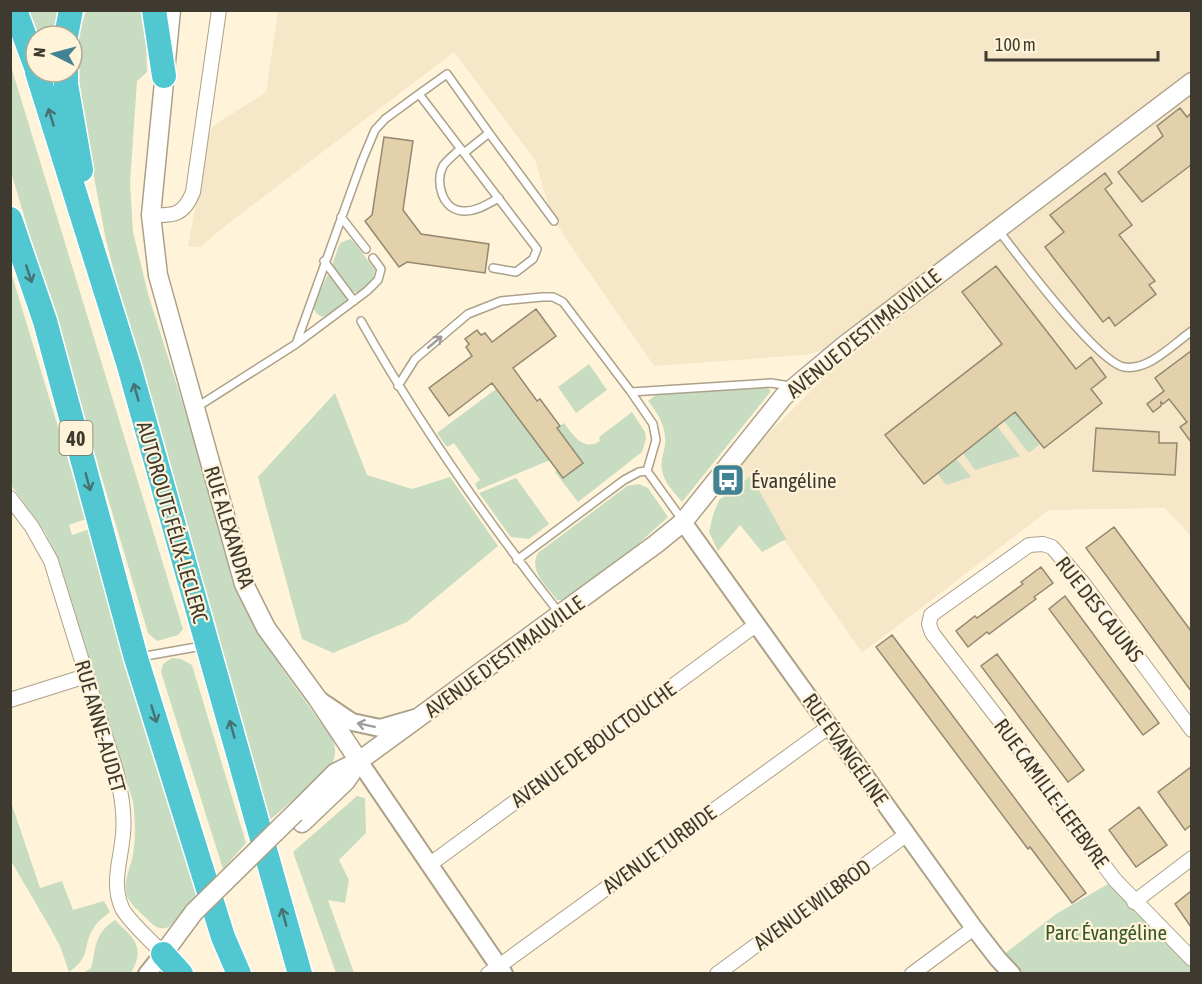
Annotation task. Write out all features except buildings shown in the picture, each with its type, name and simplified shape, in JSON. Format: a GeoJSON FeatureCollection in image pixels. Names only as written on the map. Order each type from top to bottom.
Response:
{"type":"FeatureCollection","features":[{"type":"Feature","properties":{"kind":"highway"},"geometry":{"type":"LineString","coordinates":[[15,10],[24,32]]}},
{"type":"Feature","properties":{"kind":"highway"},"geometry":{"type":"LineString","coordinates":[[154,10],[164,76]]}},
{"type":"Feature","properties":{"kind":"highway","name":"AUTOROUTE FÉLIX-LECLERC"},"geometry":{"type":"LineString","coordinates":[[42,84],[129,366],[300,974]]}},
{"type":"Feature","properties":{"kind":"highway"},"geometry":{"type":"LineString","coordinates":[[66,84],[99,273]]}},
{"type":"Feature","properties":{"kind":"highway","name":"40"},"geometry":{"type":"LineString","coordinates":[[10,219],[45,321],[136,658],[224,937],[239,974]]}},
{"type":"Feature","properties":{"kind":"highway"},"geometry":{"type":"LineString","coordinates":[[163,954],[181,974]]}},
{"type":"Feature","properties":{"kind":"main road","name":"RUE ALEXANDRA"},"geometry":{"type":"LineString","coordinates":[[171,10],[151,215],[158,275],[244,584],[266,628],[359,761]]}},
{"type":"Feature","properties":{"kind":"main road","name":"AVENUE D'ESTIMAUVILLE"},"geometry":{"type":"LineString","coordinates":[[163,954],[197,917],[298,818],[346,781],[359,761],[683,522],[783,396],[794,386],[1191,82]]}},
{"type":"Feature","properties":{"kind":"street"},"geometry":{"type":"LineString","coordinates":[[151,215],[169,216],[181,211],[189,203],[193,192],[219,10]]}},
{"type":"Feature","properties":{"kind":"street","name":"RUE ANNE-AUDET"},"geometry":{"type":"LineString","coordinates":[[10,498],[32,527],[51,561],[117,774],[123,806],[123,834],[116,876],[117,892],[123,910],[163,954]]}},
{"type":"Feature","properties":{"kind":"street","name":"RUE ÉVANGÉLINE"},"geometry":{"type":"LineString","coordinates":[[683,522],[974,928],[1012,974]]}},
{"type":"Feature","properties":{"kind":"street","name":"RUE DES CAJUNS"},"geometry":{"type":"LineString","coordinates":[[931,615],[1029,545],[1043,544],[1052,547],[1083,583],[1191,730]]}},
{"type":"Feature","properties":{"kind":"street","name":"RUE CAMILLE-LEFEBVRE"},"geometry":{"type":"LineString","coordinates":[[931,615],[928,624],[932,633],[1003,725],[1063,811],[1134,902],[1191,959]]}},
{"type":"Feature","properties":{"kind":"street","name":"AVENUE DE BOUCTOUCHE"},"geometry":{"type":"LineString","coordinates":[[429,865],[757,624]]}},
{"type":"Feature","properties":{"kind":"street"},"geometry":{"type":"LineString","coordinates":[[10,700],[86,676]]}},
{"type":"Feature","properties":{"kind":"street"},"geometry":{"type":"LineString","coordinates":[[316,698],[352,722],[380,728],[422,716]]}},
{"type":"Feature","properties":{"kind":"street","name":"AVENUE TURBIDE"},"geometry":{"type":"LineString","coordinates":[[497,971],[830,726]]}},
{"type":"Feature","properties":{"kind":"street","name":"RUE ALEXANDRA"},"geometry":{"type":"LineString","coordinates":[[359,761],[497,971]]}},
{"type":"Feature","properties":{"kind":"street","name":"AVENUE WILBROD"},"geometry":{"type":"LineString","coordinates":[[717,974],[907,834]]}},
{"type":"Feature","properties":{"kind":"street"},"geometry":{"type":"LineString","coordinates":[[1134,902],[1191,858]]}},
{"type":"Feature","properties":{"kind":"street"},"geometry":{"type":"LineString","coordinates":[[912,974],[974,928]]}},
{"type":"Feature","properties":{"kind":"street"},"geometry":{"type":"LineString","coordinates":[[147,974],[163,954]]}},
{"type":"Feature","properties":{"kind":"lane"},"geometry":{"type":"LineString","coordinates":[[296,344],[324,261],[375,130],[385,119],[447,74],[554,221]]}},
{"type":"Feature","properties":{"kind":"lane"},"geometry":{"type":"LineString","coordinates":[[419,94],[537,249],[532,259],[516,272],[493,268]]}},
{"type":"Feature","properties":{"kind":"lane"},"geometry":{"type":"LineString","coordinates":[[489,134],[444,165],[439,180],[441,193],[450,207],[461,211],[477,210],[499,198]]}},
{"type":"Feature","properties":{"kind":"lane"},"geometry":{"type":"LineString","coordinates":[[341,217],[366,249]]}},
{"type":"Feature","properties":{"kind":"lane"},"geometry":{"type":"LineString","coordinates":[[997,229],[1068,318],[1097,348],[1117,364],[1125,367],[1151,362],[1191,330]]}},
{"type":"Feature","properties":{"kind":"lane"},"geometry":{"type":"LineString","coordinates":[[195,408],[296,344],[354,301],[378,280],[381,269],[373,258]]}},
{"type":"Feature","properties":{"kind":"lane"},"geometry":{"type":"LineString","coordinates":[[324,261],[354,301]]}},
{"type":"Feature","properties":{"kind":"lane"},"geometry":{"type":"LineString","coordinates":[[398,386],[415,359],[468,314],[501,301],[553,297],[563,302],[632,392],[653,424],[656,440],[647,471]]}},
{"type":"Feature","properties":{"kind":"lane"},"geometry":{"type":"LineString","coordinates":[[361,321],[398,386],[517,560],[560,614]]}},
{"type":"Feature","properties":{"kind":"lane"},"geometry":{"type":"LineString","coordinates":[[632,392],[771,383],[794,386]]}},
{"type":"Feature","properties":{"kind":"lane"},"geometry":{"type":"LineString","coordinates":[[517,560],[624,480],[639,472],[647,471]]}},
{"type":"Feature","properties":{"kind":"lane"},"geometry":{"type":"LineString","coordinates":[[647,471],[683,522]]}},
{"type":"Feature","properties":{"kind":"lane"},"geometry":{"type":"LineString","coordinates":[[136,658],[208,645]]}},
{"type":"Feature","properties":{"kind":"shaded area"},"geometry":{"type":"Polygon","coordinates":[[[278,11],[1191,11],[1191,82],[845,345],[804,355],[654,366],[551,214],[535,160],[454,52],[200,247],[188,246],[209,134],[213,126],[266,92],[278,11]]]}},
{"type":"Feature","properties":{"kind":"shaded area"},"geometry":{"type":"Polygon","coordinates":[[[1191,94],[1191,536],[1165,508],[1049,510],[862,653],[760,505],[738,469],[766,436],[832,370],[1191,94]]]}},
{"type":"Feature","properties":{"kind":"green space"},"geometry":{"type":"Polygon","coordinates":[[[22,11],[63,11],[61,24],[29,24],[22,11]]]}},
{"type":"Feature","properties":{"kind":"green space"},"geometry":{"type":"Polygon","coordinates":[[[86,11],[145,11],[147,72],[137,81],[130,183],[133,232],[148,294],[240,585],[261,636],[334,744],[335,756],[331,766],[270,820],[144,390],[106,240],[77,88],[77,84],[84,84],[84,24],[81,24],[86,11]]]}},
{"type":"Feature","properties":{"kind":"green space"},"geometry":{"type":"Polygon","coordinates":[[[10,63],[183,629],[178,635],[157,641],[148,633],[11,172],[10,63]]]}},
{"type":"Feature","properties":{"kind":"green space"},"geometry":{"type":"Polygon","coordinates":[[[350,239],[375,270],[372,282],[359,293],[352,291],[332,265],[340,243],[350,239]]]}},
{"type":"Feature","properties":{"kind":"green space"},"geometry":{"type":"Polygon","coordinates":[[[10,269],[86,519],[69,525],[72,535],[89,529],[204,888],[169,927],[165,928],[153,925],[132,905],[127,896],[126,880],[135,841],[133,802],[59,560],[45,532],[11,485],[10,269]]]}},
{"type":"Feature","properties":{"kind":"green space"},"geometry":{"type":"Polygon","coordinates":[[[327,276],[332,276],[348,297],[348,301],[329,315],[322,317],[313,307],[327,276]]]}},
{"type":"Feature","properties":{"kind":"green space"},"geometry":{"type":"Polygon","coordinates":[[[589,364],[607,390],[576,413],[558,387],[589,364]]]}},
{"type":"Feature","properties":{"kind":"green space"},"geometry":{"type":"Polygon","coordinates":[[[766,386],[771,391],[682,502],[664,478],[661,463],[665,433],[648,401],[666,392],[766,386]]]}},
{"type":"Feature","properties":{"kind":"green space"},"geometry":{"type":"Polygon","coordinates":[[[496,389],[550,460],[478,490],[475,484],[480,480],[454,443],[447,447],[437,433],[496,389]]]}},
{"type":"Feature","properties":{"kind":"green space"},"geometry":{"type":"Polygon","coordinates":[[[335,393],[367,475],[412,489],[450,477],[498,546],[407,622],[333,653],[302,639],[258,477],[335,393]]]}},
{"type":"Feature","properties":{"kind":"green space"},"geometry":{"type":"Polygon","coordinates":[[[632,412],[645,432],[646,439],[642,452],[578,502],[555,472],[557,470],[563,478],[557,428],[564,423],[579,441],[589,445],[594,444],[600,441],[599,437],[632,412]]]}},
{"type":"Feature","properties":{"kind":"green space"},"geometry":{"type":"Polygon","coordinates":[[[1015,412],[1040,444],[1030,452],[1004,421],[1015,412]]]}},
{"type":"Feature","properties":{"kind":"green space"},"geometry":{"type":"Polygon","coordinates":[[[997,426],[1020,456],[975,470],[963,453],[997,426]]]}},
{"type":"Feature","properties":{"kind":"green space"},"geometry":{"type":"Polygon","coordinates":[[[956,458],[971,477],[946,485],[937,473],[956,458]]]}},
{"type":"Feature","properties":{"kind":"green space"},"geometry":{"type":"Polygon","coordinates":[[[751,476],[786,539],[762,552],[740,525],[718,551],[709,532],[719,500],[751,476]]]}},
{"type":"Feature","properties":{"kind":"green space"},"geometry":{"type":"Polygon","coordinates":[[[516,478],[549,524],[529,539],[511,537],[479,493],[516,478]]]}},
{"type":"Feature","properties":{"kind":"green space"},"geometry":{"type":"Polygon","coordinates":[[[639,484],[648,488],[668,517],[637,545],[563,600],[557,600],[537,572],[535,566],[538,553],[627,486],[639,484]]]}},
{"type":"Feature","properties":{"kind":"green space"},"geometry":{"type":"Polygon","coordinates":[[[172,658],[181,659],[192,665],[246,843],[223,869],[161,672],[163,664],[172,658]]]}},
{"type":"Feature","properties":{"kind":"green space"},"geometry":{"type":"Polygon","coordinates":[[[357,796],[365,798],[366,833],[339,860],[349,880],[345,903],[328,900],[354,973],[336,973],[293,852],[357,796]]]}},
{"type":"Feature","properties":{"kind":"green space"},"geometry":{"type":"Polygon","coordinates":[[[10,799],[40,888],[62,881],[73,910],[104,901],[110,912],[95,926],[88,939],[84,955],[69,972],[60,946],[11,861],[10,799]]]}},
{"type":"Feature","properties":{"kind":"green space","name":"Parc Évangéline"},"geometry":{"type":"Polygon","coordinates":[[[1115,880],[1191,959],[1191,973],[1012,973],[998,959],[1056,914],[1115,880]]]}},
{"type":"Feature","properties":{"kind":"green space"},"geometry":{"type":"Polygon","coordinates":[[[115,920],[132,938],[138,949],[138,956],[131,973],[83,973],[91,968],[99,936],[115,920]]]}},
{"type":"Feature","properties":{"kind":"place","name":"Évangéline"},"geometry":{"type":"Point","coordinates":[728,480]}}]}
